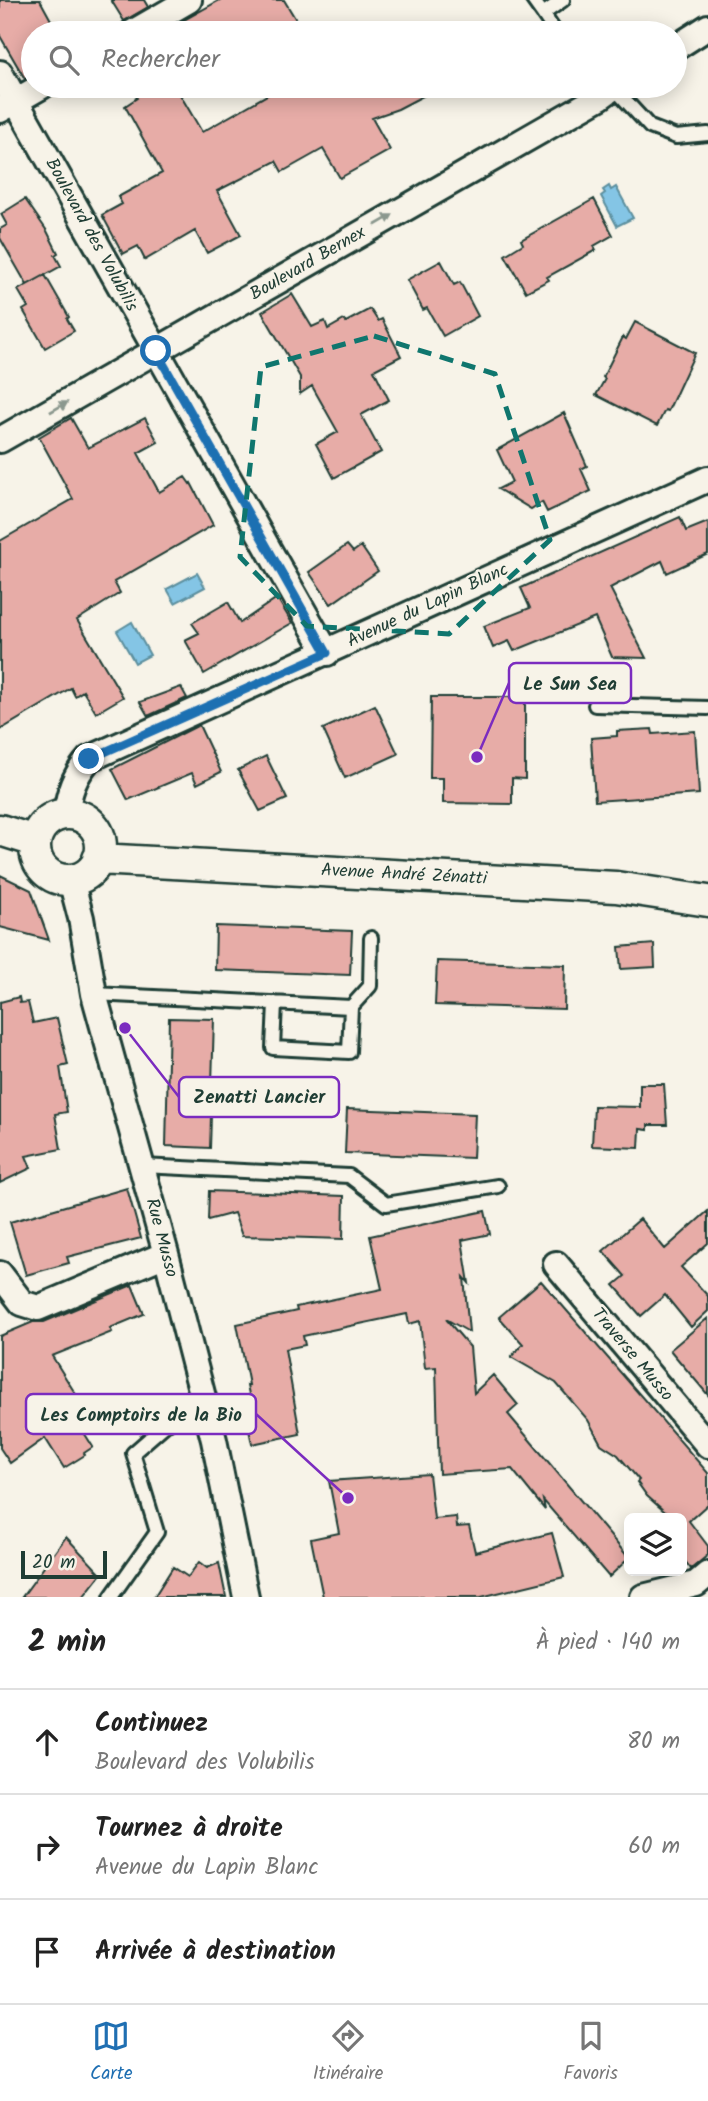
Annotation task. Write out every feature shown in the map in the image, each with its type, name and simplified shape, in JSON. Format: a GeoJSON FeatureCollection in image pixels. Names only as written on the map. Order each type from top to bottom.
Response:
{"type":"FeatureCollection","features":[{"type":"Feature","properties":{"kind":"street"},"geometry":{"type":"LineString","coordinates":[[153,21],[189,0]]}},
{"type":"Feature","properties":{"kind":"street"},"geometry":{"type":"LineString","coordinates":[[687,40],[708,27]]}},
{"type":"Feature","properties":{"kind":"street","name":"Boulevard des Volubilis"},"geometry":{"type":"LineString","coordinates":[[0,73],[8,105],[156,351],[327,653]]}},
{"type":"Feature","properties":{"kind":"street","name":"Boulevard Bernex"},"geometry":{"type":"LineString","coordinates":[[0,440],[590,98]]}},
{"type":"Feature","properties":{"kind":"street","name":"Avenue du Lapin Blanc"},"geometry":{"type":"LineString","coordinates":[[66,814],[69,792],[77,772],[89,759],[708,479]]}},
{"type":"Feature","properties":{"kind":"street"},"geometry":{"type":"LineString","coordinates":[[66,814],[87,820],[100,838],[99,859],[82,877],[71,880],[61,879],[43,869],[38,861],[35,841],[46,822],[55,816],[66,814]]}},
{"type":"Feature","properties":{"kind":"street"},"geometry":{"type":"LineString","coordinates":[[0,830],[35,841]]}},
{"type":"Feature","properties":{"kind":"street","name":"Avenue André Zénatti"},"geometry":{"type":"LineString","coordinates":[[99,859],[616,887],[708,901]]}},
{"type":"Feature","properties":{"kind":"street","name":"Rue Musso"},"geometry":{"type":"LineString","coordinates":[[71,880],[81,918],[94,994],[202,1393],[246,1597]]}},
{"type":"Feature","properties":{"kind":"street"},"geometry":{"type":"LineString","coordinates":[[0,1274],[22,1303],[38,1308],[166,1254]]}},
{"type":"Feature","properties":{"kind":"street","name":"Traverse Musso"},"geometry":{"type":"LineString","coordinates":[[556,1264],[708,1445]]}},
{"type":"Feature","properties":{"kind":"street"},"geometry":{"type":"LineString","coordinates":[[643,1597],[696,1584],[708,1574]]}},
{"type":"Feature","properties":{"kind":"lane"},"geometry":{"type":"LineString","coordinates":[[533,0],[548,21]]}},
{"type":"Feature","properties":{"kind":"lane"},"geometry":{"type":"LineString","coordinates":[[543,14],[563,0]]}},
{"type":"Feature","properties":{"kind":"lane"},"geometry":{"type":"LineString","coordinates":[[616,98],[650,127],[676,137],[708,134]]}},
{"type":"Feature","properties":{"kind":"lane"},"geometry":{"type":"LineString","coordinates":[[595,705],[708,708]]}},
{"type":"Feature","properties":{"kind":"lane"},"geometry":{"type":"LineString","coordinates":[[275,1003],[273,1048],[349,1052],[351,1007],[370,986],[371,938]]}},
{"type":"Feature","properties":{"kind":"lane"},"geometry":{"type":"LineString","coordinates":[[94,994],[351,1007]]}},
{"type":"Feature","properties":{"kind":"lane"},"geometry":{"type":"LineString","coordinates":[[142,1167],[349,1176],[386,1204],[498,1186]]}},
{"type":"Feature","properties":{"kind":"lane"},"geometry":{"type":"LineString","coordinates":[[111,1597],[157,1532],[132,1453],[202,1393]]}},
{"type":"Feature","properties":{"kind":"highlighted area"},"geometry":{"type":"Polygon","coordinates":[[[374,336],[495,374],[550,540],[449,634],[307,626],[240,557],[261,367],[374,336]]]}},
{"type":"Feature","properties":{"kind":"water"},"geometry":{"type":"Polygon","coordinates":[[[609,186],[611,190],[616,187],[633,218],[617,226],[601,196],[605,193],[603,190],[609,186]]]}},
{"type":"Feature","properties":{"kind":"water"},"geometry":{"type":"Polygon","coordinates":[[[197,573],[205,587],[175,603],[167,589],[197,573]]]}},
{"type":"Feature","properties":{"kind":"water"},"geometry":{"type":"Polygon","coordinates":[[[132,622],[150,655],[135,663],[117,631],[132,622]]]}},
{"type":"Feature","properties":{"kind":"building"},"geometry":{"type":"Polygon","coordinates":[[[0,0],[40,0],[51,21],[21,21],[21,72],[0,36],[0,0]]]}},
{"type":"Feature","properties":{"kind":"building"},"geometry":{"type":"Polygon","coordinates":[[[111,0],[144,0],[148,7],[124,21],[111,0]]]}},
{"type":"Feature","properties":{"kind":"building"},"geometry":{"type":"Polygon","coordinates":[[[220,0],[284,0],[297,21],[182,21],[220,0]]]}},
{"type":"Feature","properties":{"kind":"building"},"geometry":{"type":"Polygon","coordinates":[[[137,98],[182,98],[202,132],[262,98],[419,98],[372,118],[390,150],[340,178],[323,149],[282,172],[276,161],[217,191],[241,235],[207,253],[195,231],[145,260],[138,246],[123,254],[102,215],[122,204],[118,197],[162,173],[125,106],[137,98]]]}},
{"type":"Feature","properties":{"kind":"building"},"geometry":{"type":"Polygon","coordinates":[[[25,199],[47,231],[61,266],[27,285],[0,238],[0,229],[7,225],[1,214],[25,199]]]}},
{"type":"Feature","properties":{"kind":"building"},"geometry":{"type":"Polygon","coordinates":[[[594,199],[613,235],[594,246],[596,250],[526,292],[505,255],[523,244],[521,240],[594,199]]]}},
{"type":"Feature","properties":{"kind":"building"},"geometry":{"type":"Polygon","coordinates":[[[441,261],[454,285],[460,282],[478,316],[443,336],[427,308],[423,310],[407,280],[441,261]]]}},
{"type":"Feature","properties":{"kind":"building"},"geometry":{"type":"Polygon","coordinates":[[[45,275],[74,331],[45,348],[23,310],[28,307],[18,290],[45,275]]]}},
{"type":"Feature","properties":{"kind":"building"},"geometry":{"type":"Polygon","coordinates":[[[292,294],[312,327],[325,321],[328,329],[370,309],[378,321],[382,319],[401,356],[374,370],[389,400],[361,415],[381,452],[334,478],[316,444],[338,432],[312,386],[300,394],[300,377],[262,312],[292,294]]]}},
{"type":"Feature","properties":{"kind":"building"},"geometry":{"type":"Polygon","coordinates":[[[635,322],[695,353],[668,411],[665,410],[657,426],[596,395],[623,337],[626,339],[635,322]]]}},
{"type":"Feature","properties":{"kind":"building"},"geometry":{"type":"Polygon","coordinates":[[[564,413],[587,466],[581,469],[591,491],[547,512],[542,502],[531,509],[498,489],[512,482],[497,450],[564,413]]]}},
{"type":"Feature","properties":{"kind":"building"},"geometry":{"type":"Polygon","coordinates":[[[71,418],[88,448],[145,418],[158,442],[138,453],[159,492],[185,477],[191,483],[213,525],[114,582],[120,593],[77,620],[123,697],[96,713],[83,691],[75,696],[71,688],[0,730],[0,541],[73,499],[39,437],[71,418]]]}},
{"type":"Feature","properties":{"kind":"building"},"geometry":{"type":"Polygon","coordinates":[[[680,517],[686,531],[708,522],[708,554],[667,573],[662,561],[610,588],[646,658],[612,657],[595,618],[514,651],[509,641],[493,648],[484,626],[530,608],[521,588],[680,517]]]}},
{"type":"Feature","properties":{"kind":"building"},"geometry":{"type":"Polygon","coordinates":[[[347,545],[353,552],[361,546],[378,571],[331,604],[309,572],[347,545]]]}},
{"type":"Feature","properties":{"kind":"building"},"geometry":{"type":"Polygon","coordinates":[[[277,598],[292,623],[204,674],[185,640],[199,633],[192,623],[228,602],[240,623],[277,598]]]}},
{"type":"Feature","properties":{"kind":"building"},"geometry":{"type":"Polygon","coordinates":[[[181,687],[187,698],[148,716],[140,702],[181,687]]]}},
{"type":"Feature","properties":{"kind":"building"},"geometry":{"type":"Polygon","coordinates":[[[431,697],[525,697],[525,779],[512,778],[512,804],[443,803],[443,778],[430,778],[431,697]]]}},
{"type":"Feature","properties":{"kind":"building"},"geometry":{"type":"Polygon","coordinates":[[[375,705],[398,754],[345,778],[323,729],[375,705]]]}},
{"type":"Feature","properties":{"kind":"building"},"geometry":{"type":"Polygon","coordinates":[[[199,725],[221,772],[197,784],[192,773],[128,800],[112,769],[199,725]]]}},
{"type":"Feature","properties":{"kind":"building"},"geometry":{"type":"Polygon","coordinates":[[[652,729],[653,734],[695,731],[699,794],[595,801],[591,738],[617,736],[617,731],[652,729]]]}},
{"type":"Feature","properties":{"kind":"building"},"geometry":{"type":"Polygon","coordinates":[[[266,756],[287,799],[260,811],[238,770],[266,756]]]}},
{"type":"Feature","properties":{"kind":"building"},"geometry":{"type":"Polygon","coordinates":[[[0,875],[31,890],[49,940],[0,927],[0,875]]]}},
{"type":"Feature","properties":{"kind":"building"},"geometry":{"type":"Polygon","coordinates":[[[216,926],[352,931],[350,975],[215,970],[216,926]]]}},
{"type":"Feature","properties":{"kind":"building"},"geometry":{"type":"Polygon","coordinates":[[[654,944],[655,967],[621,969],[619,947],[654,944]]]}},
{"type":"Feature","properties":{"kind":"building"},"geometry":{"type":"Polygon","coordinates":[[[437,961],[565,965],[564,1009],[435,1005],[437,961]]]}},
{"type":"Feature","properties":{"kind":"building"},"geometry":{"type":"Polygon","coordinates":[[[19,997],[20,1003],[28,1002],[33,1023],[57,1018],[68,1065],[60,1067],[67,1112],[55,1114],[61,1149],[26,1156],[31,1168],[0,1183],[0,1002],[19,997]]]}},
{"type":"Feature","properties":{"kind":"building"},"geometry":{"type":"Polygon","coordinates":[[[169,1018],[214,1019],[210,1148],[166,1146],[169,1018]]]}},
{"type":"Feature","properties":{"kind":"building"},"geometry":{"type":"Polygon","coordinates":[[[640,1084],[664,1084],[667,1125],[648,1125],[648,1130],[640,1129],[639,1148],[592,1146],[594,1106],[640,1107],[640,1084]]]}},
{"type":"Feature","properties":{"kind":"building"},"geometry":{"type":"Polygon","coordinates":[[[347,1109],[475,1114],[473,1158],[345,1153],[347,1109]]]}},
{"type":"Feature","properties":{"kind":"building"},"geometry":{"type":"Polygon","coordinates":[[[127,1188],[141,1238],[67,1257],[69,1263],[26,1275],[10,1222],[127,1188]]]}},
{"type":"Feature","properties":{"kind":"building"},"geometry":{"type":"Polygon","coordinates":[[[209,1191],[344,1196],[343,1239],[242,1236],[234,1213],[208,1220],[209,1191]]]}},
{"type":"Feature","properties":{"kind":"building"},"geometry":{"type":"Polygon","coordinates":[[[485,1211],[490,1234],[462,1240],[469,1283],[464,1277],[469,1332],[446,1319],[470,1347],[474,1393],[493,1375],[518,1405],[508,1414],[624,1552],[624,1563],[609,1577],[543,1500],[545,1510],[512,1469],[439,1474],[436,1367],[425,1368],[420,1321],[409,1324],[407,1314],[303,1336],[305,1345],[285,1349],[300,1434],[252,1444],[243,1401],[250,1399],[249,1385],[237,1324],[297,1311],[296,1307],[382,1289],[370,1236],[485,1211]]]}},
{"type":"Feature","properties":{"kind":"building"},"geometry":{"type":"Polygon","coordinates":[[[708,1211],[708,1243],[681,1267],[708,1296],[708,1311],[691,1327],[665,1295],[641,1316],[614,1285],[625,1276],[603,1251],[640,1219],[665,1249],[708,1211]]]}},
{"type":"Feature","properties":{"kind":"building"},"geometry":{"type":"Polygon","coordinates":[[[541,1281],[708,1473],[708,1504],[689,1521],[708,1546],[708,1555],[691,1569],[687,1564],[687,1513],[666,1513],[647,1496],[637,1482],[639,1480],[618,1455],[601,1444],[588,1420],[556,1383],[511,1357],[523,1344],[499,1317],[541,1281]]]}},
{"type":"Feature","properties":{"kind":"building"},"geometry":{"type":"Polygon","coordinates":[[[132,1285],[144,1314],[110,1328],[112,1332],[52,1356],[85,1409],[73,1415],[93,1447],[64,1468],[45,1438],[10,1463],[0,1448],[0,1336],[33,1322],[44,1322],[132,1285]]]}},
{"type":"Feature","properties":{"kind":"building"},"geometry":{"type":"Polygon","coordinates":[[[708,1318],[708,1395],[670,1350],[708,1318]]]}},
{"type":"Feature","properties":{"kind":"building"},"geometry":{"type":"Polygon","coordinates":[[[429,1474],[434,1519],[456,1517],[457,1527],[469,1526],[475,1552],[552,1533],[564,1577],[481,1597],[323,1597],[311,1539],[339,1533],[329,1481],[429,1474]]]}},
{"type":"Feature","properties":{"kind":"building"},"geometry":{"type":"Polygon","coordinates":[[[66,1537],[101,1574],[83,1597],[22,1597],[66,1537]]]}},
{"type":"Feature","properties":{"kind":"building"},"geometry":{"type":"Polygon","coordinates":[[[199,1562],[207,1568],[219,1563],[226,1597],[154,1597],[173,1567],[188,1577],[199,1562]]]}},
{"type":"Feature","properties":{"kind":"place","name":"Le Sun Sea"},"geometry":{"type":"Point","coordinates":[477,757]}},
{"type":"Feature","properties":{"kind":"place","name":"Zenatti Lancier"},"geometry":{"type":"Point","coordinates":[125,1028]}},
{"type":"Feature","properties":{"kind":"place","name":"Les Comptoirs de la Bio"},"geometry":{"type":"Point","coordinates":[348,1498]}},
{"type":"Feature","properties":{"kind":"route"},"geometry":{"type":"LineString","coordinates":[[89,759],[327,653],[156,351]]}}]}
